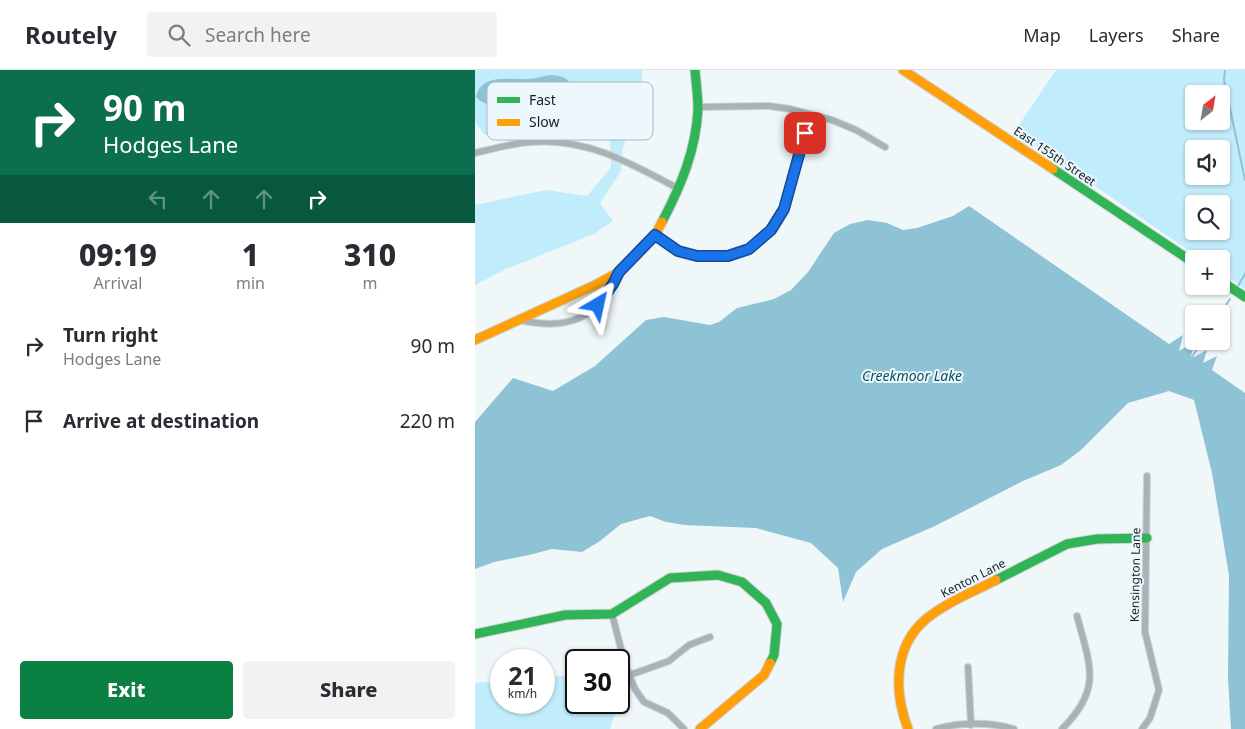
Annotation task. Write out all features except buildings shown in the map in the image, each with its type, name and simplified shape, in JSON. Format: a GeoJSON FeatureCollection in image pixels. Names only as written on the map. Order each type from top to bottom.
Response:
{"type":"FeatureCollection","features":[{"type":"Feature","properties":{"kind":"street"},"geometry":{"type":"LineString","coordinates":[[476,341],[619,272],[655,235],[679,189],[688,166],[696,132],[699,107],[695,70]]}},
{"type":"Feature","properties":{"kind":"street","name":"East 155th Street"},"geometry":{"type":"LineString","coordinates":[[903,70],[1185,257]]}},
{"type":"Feature","properties":{"kind":"street"},"geometry":{"type":"LineString","coordinates":[[699,107],[769,106],[790,108],[856,130],[885,147]]}},
{"type":"Feature","properties":{"kind":"street"},"geometry":{"type":"LineString","coordinates":[[655,235],[678,251],[697,256],[728,256],[749,249],[771,230],[784,209],[810,114]]}},
{"type":"Feature","properties":{"kind":"street"},"geometry":{"type":"LineString","coordinates":[[475,153],[531,142],[558,141],[581,144],[615,157],[679,189]]}},
{"type":"Feature","properties":{"kind":"street"},"geometry":{"type":"LineString","coordinates":[[519,320],[541,325],[561,324],[581,318],[598,305],[619,272]]}},
{"type":"Feature","properties":{"kind":"street"},"geometry":{"type":"LineString","coordinates":[[1230,287],[1245,297]]}},
{"type":"Feature","properties":{"kind":"street","name":"Kensington Lane"},"geometry":{"type":"LineString","coordinates":[[1142,729],[1150,718],[1159,690],[1145,632],[1147,476]]}},
{"type":"Feature","properties":{"kind":"street","name":"Kenton Lane"},"geometry":{"type":"LineString","coordinates":[[908,729],[898,702],[897,681],[901,660],[909,641],[919,626],[931,615],[1067,544],[1101,537],[1147,538]]}},
{"type":"Feature","properties":{"kind":"street"},"geometry":{"type":"LineString","coordinates":[[475,634],[565,615],[612,614],[670,578],[719,575],[742,582],[766,603],[777,624],[774,655],[764,675],[700,729]]}},
{"type":"Feature","properties":{"kind":"street"},"geometry":{"type":"LineString","coordinates":[[612,614],[621,649]]}},
{"type":"Feature","properties":{"kind":"street"},"geometry":{"type":"LineString","coordinates":[[1062,729],[1076,715],[1089,690],[1090,666],[1077,616]]}},
{"type":"Feature","properties":{"kind":"street"},"geometry":{"type":"LineString","coordinates":[[684,729],[667,713],[644,702],[635,689],[630,675],[669,661],[689,645],[710,637]]}},
{"type":"Feature","properties":{"kind":"street"},"geometry":{"type":"LineString","coordinates":[[968,667],[971,725]]}},
{"type":"Feature","properties":{"kind":"street"},"geometry":{"type":"LineString","coordinates":[[936,729],[992,724],[1014,729]]}},
{"type":"Feature","properties":{"kind":"shaded area"},"geometry":{"type":"Polygon","coordinates":[[[475,70],[642,70],[642,82],[487,82],[487,135],[485,135],[475,122],[475,70]]]}},
{"type":"Feature","properties":{"kind":"shaded area"},"geometry":{"type":"Polygon","coordinates":[[[1056,70],[1245,70],[1245,289],[1230,278],[1230,250],[1188,250],[1015,131],[1056,70]]]}},
{"type":"Feature","properties":{"kind":"shaded area"},"geometry":{"type":"Polygon","coordinates":[[[607,140],[626,140],[623,147],[621,171],[600,203],[613,221],[594,234],[504,270],[475,285],[475,205],[546,190],[587,196],[611,167],[610,141],[607,140]]]}},
{"type":"Feature","properties":{"kind":"shaded area"},"geometry":{"type":"Polygon","coordinates":[[[555,676],[565,676],[565,714],[615,714],[610,729],[475,729],[475,683],[490,682],[490,714],[555,714],[555,676]]]}},
{"type":"Feature","properties":{"kind":"water"},"geometry":{"type":"Polygon","coordinates":[[[551,75],[562,77],[569,82],[488,82],[497,79],[530,79],[551,75]]]}},
{"type":"Feature","properties":{"kind":"water"},"geometry":{"type":"Polygon","coordinates":[[[487,82],[487,104],[476,97],[479,89],[487,82]]]}},
{"type":"Feature","properties":{"kind":"water","name":"Creekmoor Lake"},"geometry":{"type":"Polygon","coordinates":[[[969,206],[1169,344],[1183,335],[1179,351],[1185,348],[1185,350],[1193,350],[1190,359],[1207,350],[1203,363],[1217,356],[1212,370],[1245,393],[1245,729],[1231,729],[1228,678],[1229,575],[1212,473],[1194,400],[1169,391],[1128,403],[1081,450],[1061,465],[1023,481],[935,526],[882,549],[856,572],[843,602],[838,568],[811,543],[756,528],[685,525],[666,522],[650,516],[621,524],[600,541],[582,552],[552,549],[494,562],[475,569],[475,422],[513,378],[553,391],[595,366],[646,320],[664,317],[710,325],[719,322],[737,308],[774,299],[791,290],[808,272],[834,233],[850,224],[868,220],[887,223],[903,230],[917,228],[953,216],[969,206]]]}},
{"type":"Feature","properties":{"kind":"waterway"},"geometry":{"type":"LineString","coordinates":[[1225,70],[1224,80],[1245,180]]}},
{"type":"Feature","properties":{"kind":"waterway"},"geometry":{"type":"LineString","coordinates":[[1238,286],[1245,274]]}},
{"type":"Feature","properties":{"kind":"waterway"},"geometry":{"type":"LineString","coordinates":[[1226,305],[1230,299]]}},
{"type":"Feature","properties":{"kind":"waterway"},"geometry":{"type":"LineString","coordinates":[[1190,360],[1196,350]]}},
{"type":"Feature","properties":{"kind":"traffic: fast"},"geometry":{"type":"LineString","coordinates":[[662,222],[681,181],[691,153],[698,109],[695,70]]}},
{"type":"Feature","properties":{"kind":"traffic: fast"},"geometry":{"type":"LineString","coordinates":[[1053,169],[1185,257]]}},
{"type":"Feature","properties":{"kind":"traffic: fast"},"geometry":{"type":"LineString","coordinates":[[1230,287],[1245,297]]}},
{"type":"Feature","properties":{"kind":"traffic: fast"},"geometry":{"type":"LineString","coordinates":[[996,580],[1067,544],[1097,539],[1147,538]]}},
{"type":"Feature","properties":{"kind":"traffic: fast"},"geometry":{"type":"LineString","coordinates":[[475,634],[565,615],[612,614],[670,578],[718,575],[742,582],[766,603],[777,624],[774,655],[770,663]]}},
{"type":"Feature","properties":{"kind":"traffic: slow"},"geometry":{"type":"LineString","coordinates":[[903,70],[1053,169]]}},
{"type":"Feature","properties":{"kind":"traffic: slow"},"geometry":{"type":"LineString","coordinates":[[475,340],[595,285],[619,272],[655,235],[662,222]]}},
{"type":"Feature","properties":{"kind":"traffic: slow"},"geometry":{"type":"LineString","coordinates":[[908,729],[903,715],[899,685],[899,671],[907,643],[915,630],[934,613],[951,602],[996,580]]}},
{"type":"Feature","properties":{"kind":"traffic: slow"},"geometry":{"type":"LineString","coordinates":[[700,729],[764,675],[770,663]]}},
{"type":"Feature","properties":{"kind":"route"},"geometry":{"type":"LineString","coordinates":[[598,305],[619,272],[655,235],[678,251],[697,256],[728,256],[749,249],[771,230],[784,209],[805,133]]}}]}
